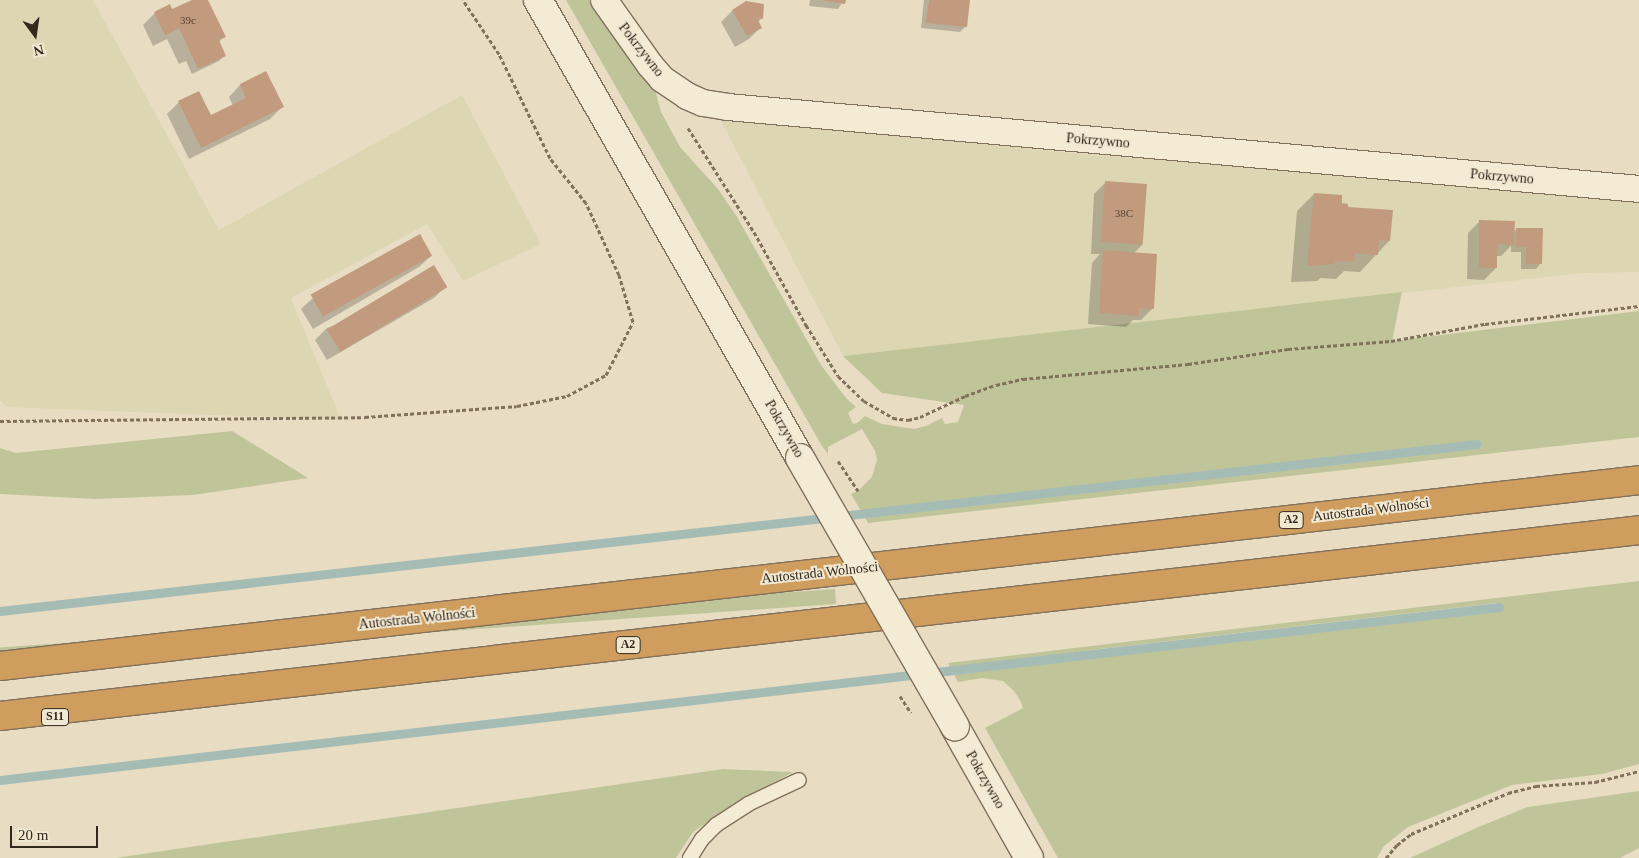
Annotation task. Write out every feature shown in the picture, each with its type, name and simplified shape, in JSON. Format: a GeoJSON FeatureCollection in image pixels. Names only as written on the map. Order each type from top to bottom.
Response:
{"type":"FeatureCollection","features":[{"type":"Feature","properties":{"kind":"highway","name":"Autostrada Wolności"},"geometry":{"type":"LineString","coordinates":[[0,666],[1639,480]]}},
{"type":"Feature","properties":{"kind":"highway","name":"A2"},"geometry":{"type":"LineString","coordinates":[[0,716],[1639,530]]}},
{"type":"Feature","properties":{"kind":"highway","name":"S11"},"geometry":{"type":"LineString","coordinates":[[0,731],[110,704]]}},
{"type":"Feature","properties":{"kind":"street","name":"Pokrzywno"},"geometry":{"type":"LineString","coordinates":[[538,0],[1029,858]]}},
{"type":"Feature","properties":{"kind":"street","name":"Pokrzywno"},"geometry":{"type":"LineString","coordinates":[[604,0],[662,79],[687,96],[703,103],[728,107],[1639,189]]}},
{"type":"Feature","properties":{"kind":"lane"},"geometry":{"type":"LineString","coordinates":[[690,858],[702,839],[716,825],[748,804],[799,780]]}},
{"type":"Feature","properties":{"kind":"path"},"geometry":{"type":"LineString","coordinates":[[0,421],[365,417],[517,406],[567,396],[606,375],[632,322],[620,275],[586,203],[550,158],[499,54],[463,0]]}},
{"type":"Feature","properties":{"kind":"path"},"geometry":{"type":"LineString","coordinates":[[702,150],[754,232],[823,354],[838,376],[864,401],[893,418],[908,420],[920,417],[965,396],[996,385],[1023,379],[1188,364],[1288,349],[1391,342],[1484,324],[1639,306]]}},
{"type":"Feature","properties":{"kind":"path"},"geometry":{"type":"LineString","coordinates":[[833,455],[858,491]]}},
{"type":"Feature","properties":{"kind":"path"},"geometry":{"type":"LineString","coordinates":[[1386,858],[1396,845],[1411,834],[1508,793],[1536,786],[1595,782],[1639,771]]}},
{"type":"Feature","properties":{"kind":"shaded area"},"geometry":{"type":"Polygon","coordinates":[[[0,0],[93,0],[219,230],[462,95],[541,244],[463,281],[427,224],[291,298],[341,420],[6,407],[0,400],[0,0]]]}},
{"type":"Feature","properties":{"kind":"shaded area"},"geometry":{"type":"Polygon","coordinates":[[[719,117],[1093,155],[1295,169],[1295,171],[1472,185],[1639,192],[1639,272],[1582,273],[843,356],[719,117]]]}},
{"type":"Feature","properties":{"kind":"green space"},"geometry":{"type":"Polygon","coordinates":[[[566,0],[591,0],[654,85],[661,112],[680,147],[718,189],[737,217],[821,365],[846,398],[856,407],[848,413],[853,424],[865,416],[882,424],[914,429],[926,426],[942,418],[945,424],[958,422],[964,405],[882,393],[843,356],[1402,292],[1392,341],[1639,311],[1639,437],[868,523],[851,494],[858,491],[872,477],[877,460],[875,451],[862,429],[828,447],[828,454],[822,446],[566,0]]]}},
{"type":"Feature","properties":{"kind":"green space"},"geometry":{"type":"Polygon","coordinates":[[[232,431],[308,478],[193,495],[95,499],[0,494],[0,448],[16,453],[232,431]]]}},
{"type":"Feature","properties":{"kind":"green space"},"geometry":{"type":"Polygon","coordinates":[[[1639,581],[1639,764],[1602,774],[1512,785],[1408,827],[1384,846],[1377,858],[1058,858],[985,728],[1023,708],[1021,702],[1014,691],[1003,681],[982,678],[958,682],[954,675],[1191,645],[1500,610],[1498,603],[1091,650],[951,669],[948,663],[1639,581]]]}},
{"type":"Feature","properties":{"kind":"green space"},"geometry":{"type":"Polygon","coordinates":[[[835,589],[836,604],[0,662],[0,647],[835,589]]]}},
{"type":"Feature","properties":{"kind":"green space"},"geometry":{"type":"Polygon","coordinates":[[[723,769],[793,772],[728,808],[693,832],[676,858],[115,858],[723,769]]]}},
{"type":"Feature","properties":{"kind":"green space"},"geometry":{"type":"Polygon","coordinates":[[[1639,791],[1639,848],[1620,858],[1410,858],[1528,807],[1639,791]]]}},
{"type":"Feature","properties":{"kind":"building"},"geometry":{"type":"Polygon","coordinates":[[[192,0],[208,0],[226,37],[219,40],[226,56],[198,69],[179,28],[165,35],[154,12],[170,4],[172,9],[192,0]]]}},
{"type":"Feature","properties":{"kind":"building"},"geometry":{"type":"Polygon","coordinates":[[[821,0],[846,0],[845,4],[821,0]]]}},
{"type":"Feature","properties":{"kind":"building"},"geometry":{"type":"Polygon","coordinates":[[[929,0],[970,0],[967,27],[926,23],[929,0]]]}},
{"type":"Feature","properties":{"kind":"building"},"geometry":{"type":"Polygon","coordinates":[[[746,1],[764,4],[763,19],[757,18],[762,28],[747,36],[732,10],[746,1]]]}},
{"type":"Feature","properties":{"kind":"building"},"geometry":{"type":"Polygon","coordinates":[[[266,71],[284,107],[201,148],[178,101],[199,91],[211,115],[246,98],[240,84],[266,71]]]}},
{"type":"Feature","properties":{"kind":"building"},"geometry":{"type":"Polygon","coordinates":[[[1105,181],[1147,184],[1143,245],[1101,242],[1105,181]]]}},
{"type":"Feature","properties":{"kind":"building"},"geometry":{"type":"Polygon","coordinates":[[[1314,193],[1342,195],[1342,203],[1348,204],[1348,207],[1393,210],[1390,241],[1379,240],[1378,255],[1355,253],[1354,262],[1335,261],[1335,264],[1307,266],[1314,193]]]}},
{"type":"Feature","properties":{"kind":"building"},"geometry":{"type":"Polygon","coordinates":[[[1479,220],[1515,221],[1514,245],[1497,244],[1497,268],[1479,268],[1479,220]]]}},
{"type":"Feature","properties":{"kind":"building"},"geometry":{"type":"Polygon","coordinates":[[[1516,228],[1543,228],[1542,264],[1526,264],[1526,247],[1516,247],[1516,228]]]}},
{"type":"Feature","properties":{"kind":"building"},"geometry":{"type":"Polygon","coordinates":[[[420,234],[432,256],[323,316],[311,295],[420,234]]]}},
{"type":"Feature","properties":{"kind":"building"},"geometry":{"type":"Polygon","coordinates":[[[1103,250],[1157,254],[1154,309],[1139,308],[1139,316],[1099,313],[1103,250]]]}},
{"type":"Feature","properties":{"kind":"building"},"geometry":{"type":"Polygon","coordinates":[[[434,265],[447,287],[340,352],[327,329],[434,265]]]}},
{"type":"Feature","properties":{"kind":"waterway"},"geometry":{"type":"LineString","coordinates":[[0,611],[1477,444]]}},
{"type":"Feature","properties":{"kind":"waterway"},"geometry":{"type":"LineString","coordinates":[[0,780],[1499,607]]}}]}
